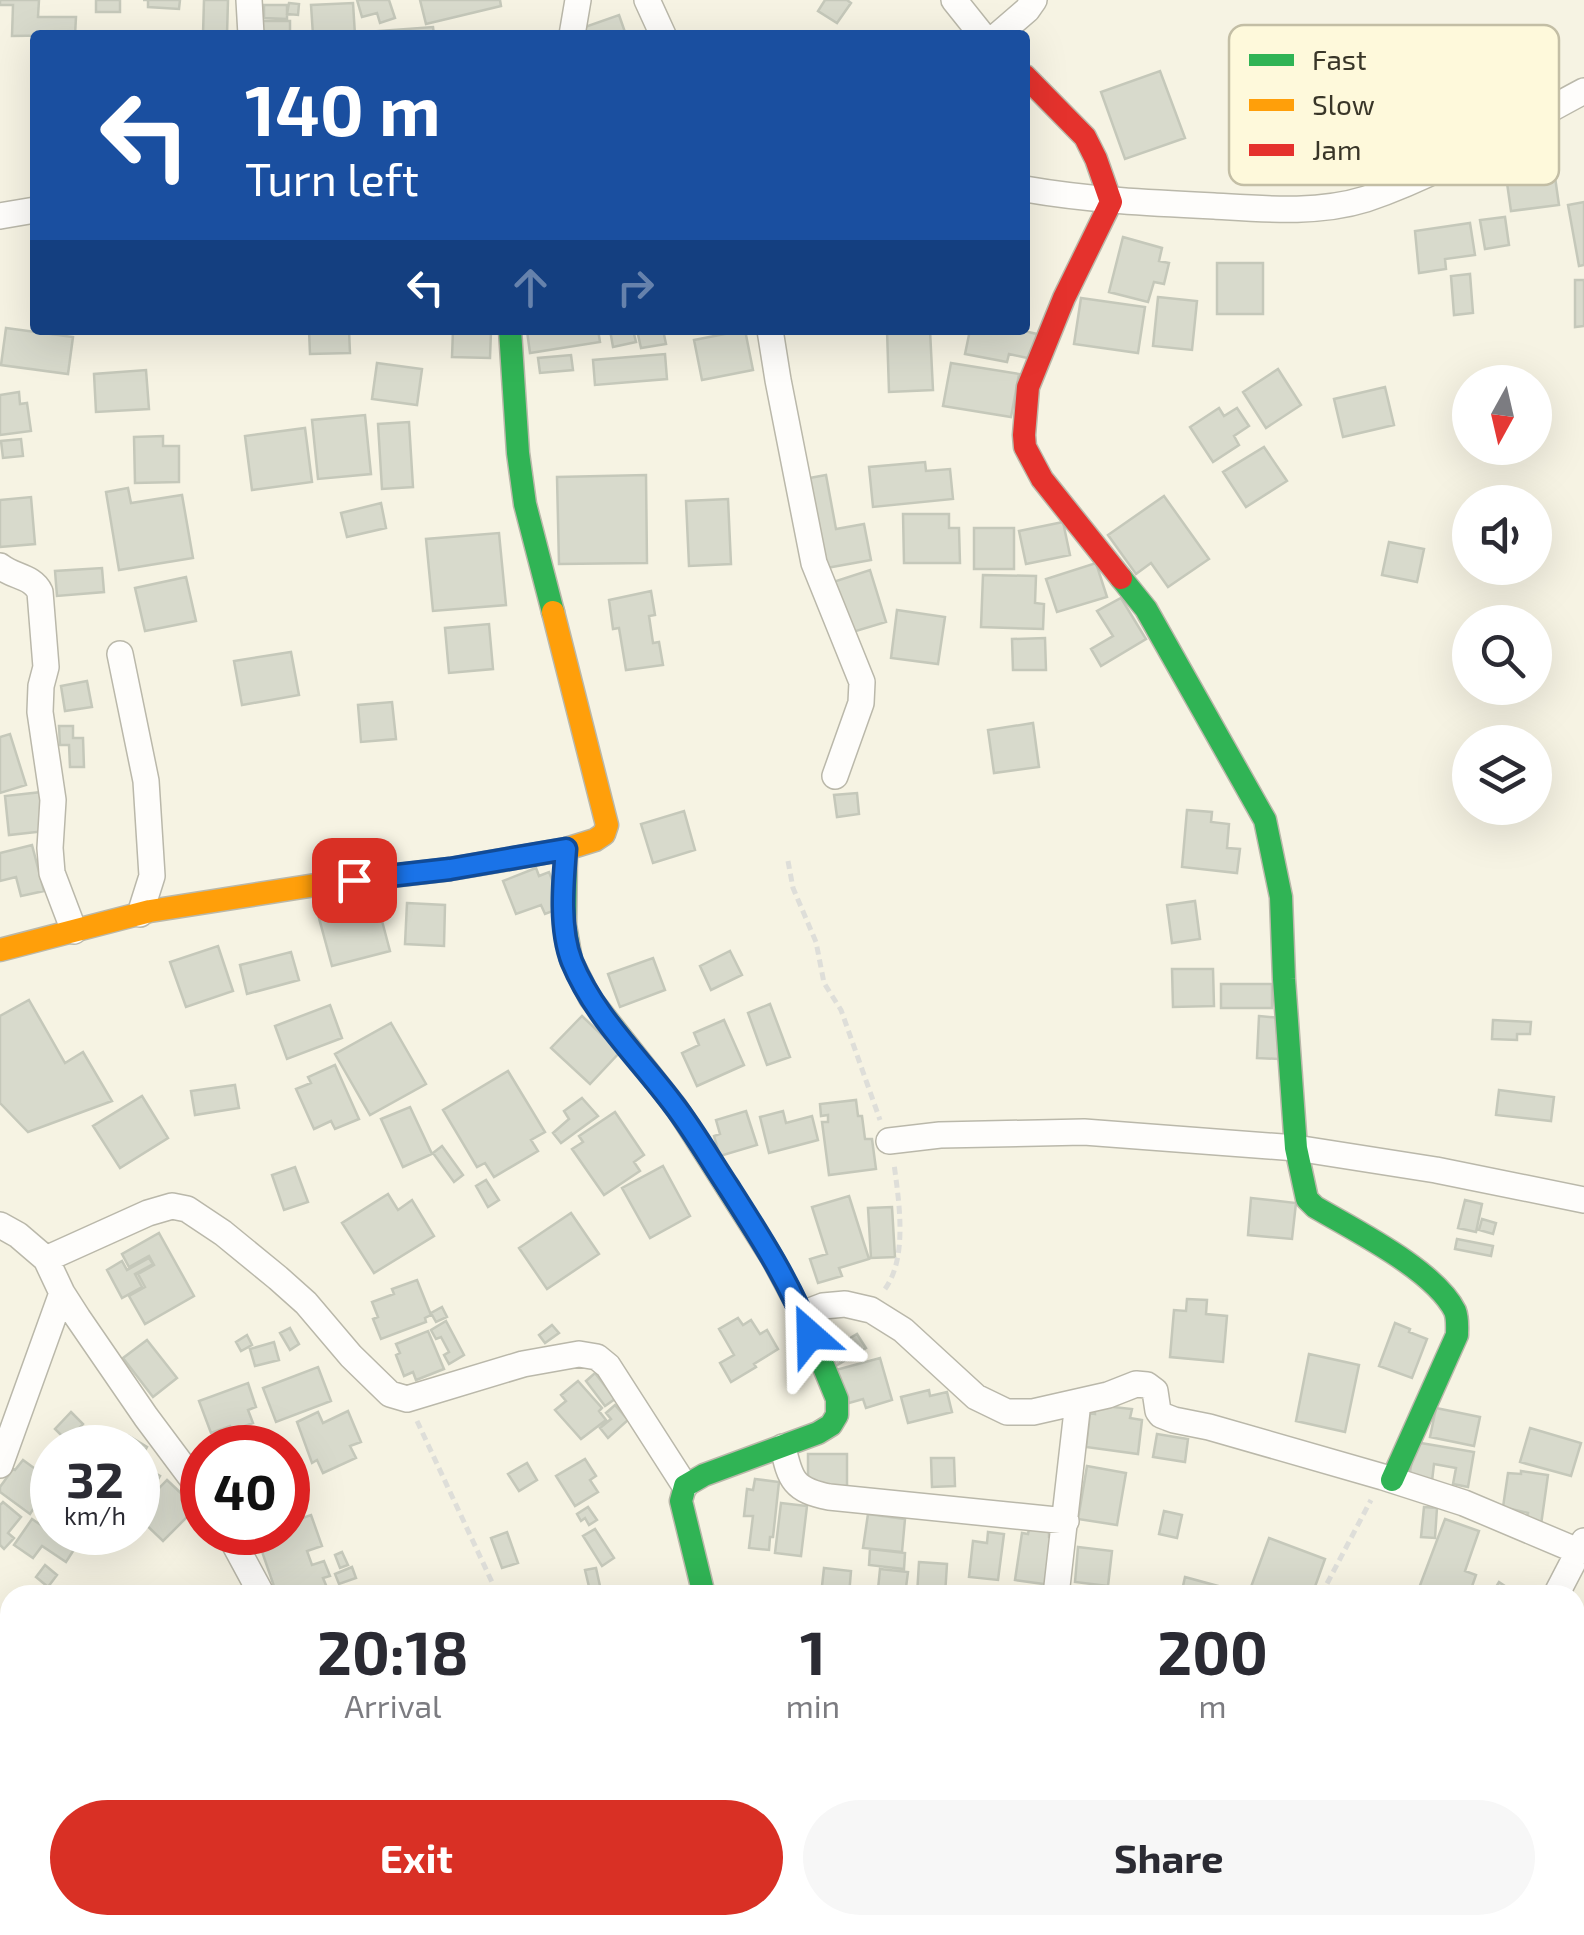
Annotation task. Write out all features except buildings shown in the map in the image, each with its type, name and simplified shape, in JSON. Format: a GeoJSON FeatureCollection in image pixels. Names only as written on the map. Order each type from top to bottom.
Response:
{"type":"FeatureCollection","features":[{"type":"Feature","properties":{"kind":"street"},"geometry":{"type":"LineString","coordinates":[[249,0],[251,30]]}},
{"type":"Feature","properties":{"kind":"street"},"geometry":{"type":"LineString","coordinates":[[573,30],[578,0]]}},
{"type":"Feature","properties":{"kind":"street"},"geometry":{"type":"LineString","coordinates":[[647,0],[661,30]]}},
{"type":"Feature","properties":{"kind":"street"},"geometry":{"type":"LineString","coordinates":[[954,0],[978,30]]}},
{"type":"Feature","properties":{"kind":"street"},"geometry":{"type":"LineString","coordinates":[[1004,30],[1034,0]]}},
{"type":"Feature","properties":{"kind":"street"},"geometry":{"type":"LineString","coordinates":[[1030,81],[1085,137],[1111,202],[1064,298],[1028,387],[1025,447],[1042,479],[1146,609],[1266,820],[1282,897],[1296,1148],[1308,1199],[1419,1271],[1457,1315],[1457,1335],[1387,1478]]}},
{"type":"Feature","properties":{"kind":"street"},"geometry":{"type":"LineString","coordinates":[[1559,103],[1584,90]]}},
{"type":"Feature","properties":{"kind":"street"},"geometry":{"type":"LineString","coordinates":[[1030,191],[1111,202],[1318,208],[1366,198],[1398,185]]}},
{"type":"Feature","properties":{"kind":"street"},"geometry":{"type":"LineString","coordinates":[[0,216],[30,211]]}},
{"type":"Feature","properties":{"kind":"street"},"geometry":{"type":"LineString","coordinates":[[0,950],[140,914],[566,849],[604,834],[607,825],[525,504],[510,335]]}},
{"type":"Feature","properties":{"kind":"street"},"geometry":{"type":"LineString","coordinates":[[771,335],[814,562],[862,682],[861,703],[835,776]]}},
{"type":"Feature","properties":{"kind":"street"},"geometry":{"type":"LineString","coordinates":[[0,566],[34,582],[40,592],[46,667],[40,712],[52,800],[52,872],[74,931]]}},
{"type":"Feature","properties":{"kind":"street"},"geometry":{"type":"LineString","coordinates":[[120,654],[146,781],[152,876],[140,914]]}},
{"type":"Feature","properties":{"kind":"street"},"geometry":{"type":"LineString","coordinates":[[566,849],[565,925],[571,960],[590,998],[686,1123],[772,1258],[802,1314],[837,1399],[837,1415],[831,1425],[818,1433],[704,1475],[686,1486],[681,1501],[702,1585]]}},
{"type":"Feature","properties":{"kind":"street"},"geometry":{"type":"LineString","coordinates":[[152,876],[189,905]]}},
{"type":"Feature","properties":{"kind":"street"},"geometry":{"type":"LineString","coordinates":[[889,1141],[940,1135],[1084,1132],[1296,1148],[1436,1170],[1584,1200]]}},
{"type":"Feature","properties":{"kind":"street"},"geometry":{"type":"LineString","coordinates":[[46,1259],[148,1213],[172,1206],[187,1209],[278,1278],[390,1394],[407,1400],[523,1364],[579,1354],[596,1357],[608,1366],[686,1486]]}},
{"type":"Feature","properties":{"kind":"street"},"geometry":{"type":"LineString","coordinates":[[0,1225],[46,1259],[62,1293],[180,1462]]}},
{"type":"Feature","properties":{"kind":"street"},"geometry":{"type":"LineString","coordinates":[[0,1464],[62,1293]]}},
{"type":"Feature","properties":{"kind":"street"},"geometry":{"type":"LineString","coordinates":[[802,1314],[823,1306],[845,1304],[871,1310],[902,1330],[976,1397],[1007,1412],[1033,1412],[1108,1395],[1136,1384],[1147,1385],[1155,1391],[1158,1410],[1167,1418],[1387,1478],[1582,1546],[1561,1585]]}},
{"type":"Feature","properties":{"kind":"street"},"geometry":{"type":"LineString","coordinates":[[1057,1585],[1078,1402]]}},
{"type":"Feature","properties":{"kind":"street"},"geometry":{"type":"LineString","coordinates":[[783,1447],[788,1471],[797,1486],[809,1493],[1066,1521]]}},
{"type":"Feature","properties":{"kind":"street"},"geometry":{"type":"LineString","coordinates":[[240,1555],[257,1585]]}},
{"type":"Feature","properties":{"kind":"path"},"geometry":{"type":"LineString","coordinates":[[788,861],[793,888],[816,942],[824,983],[840,1010],[895,1166],[898,1261],[890,1283],[871,1310]]}},
{"type":"Feature","properties":{"kind":"path"},"geometry":{"type":"LineString","coordinates":[[407,1400],[493,1585]]}},
{"type":"Feature","properties":{"kind":"path"},"geometry":{"type":"LineString","coordinates":[[1327,1585],[1387,1478]]}},
{"type":"Feature","properties":{"kind":"traffic: fast"},"geometry":{"type":"LineString","coordinates":[[510,335],[525,504],[553,612]]}},
{"type":"Feature","properties":{"kind":"traffic: fast"},"geometry":{"type":"LineString","coordinates":[[1121,578],[1146,609],[1265,820],[1281,897],[1296,1148],[1307,1199],[1412,1266],[1445,1296],[1456,1314],[1457,1335],[1392,1480]]}},
{"type":"Feature","properties":{"kind":"traffic: fast"},"geometry":{"type":"LineString","coordinates":[[566,849],[565,925],[571,960],[590,998],[676,1107],[772,1258],[802,1314],[837,1399],[837,1415],[831,1425],[818,1433],[704,1475],[685,1486],[681,1501],[702,1585]]}},
{"type":"Feature","properties":{"kind":"traffic: slow"},"geometry":{"type":"LineString","coordinates":[[0,950],[150,911],[451,869],[566,849],[595,840],[604,834],[607,825],[553,612]]}},
{"type":"Feature","properties":{"kind":"traffic: jam"},"geometry":{"type":"LineString","coordinates":[[1030,81],[1085,137],[1111,202],[1064,298],[1028,387],[1025,447],[1042,479],[1121,578]]}},
{"type":"Feature","properties":{"kind":"route"},"geometry":{"type":"LineString","coordinates":[[354,880],[450,869],[566,849],[565,925],[571,960],[590,998],[676,1107],[772,1258],[810,1335]]}}]}
